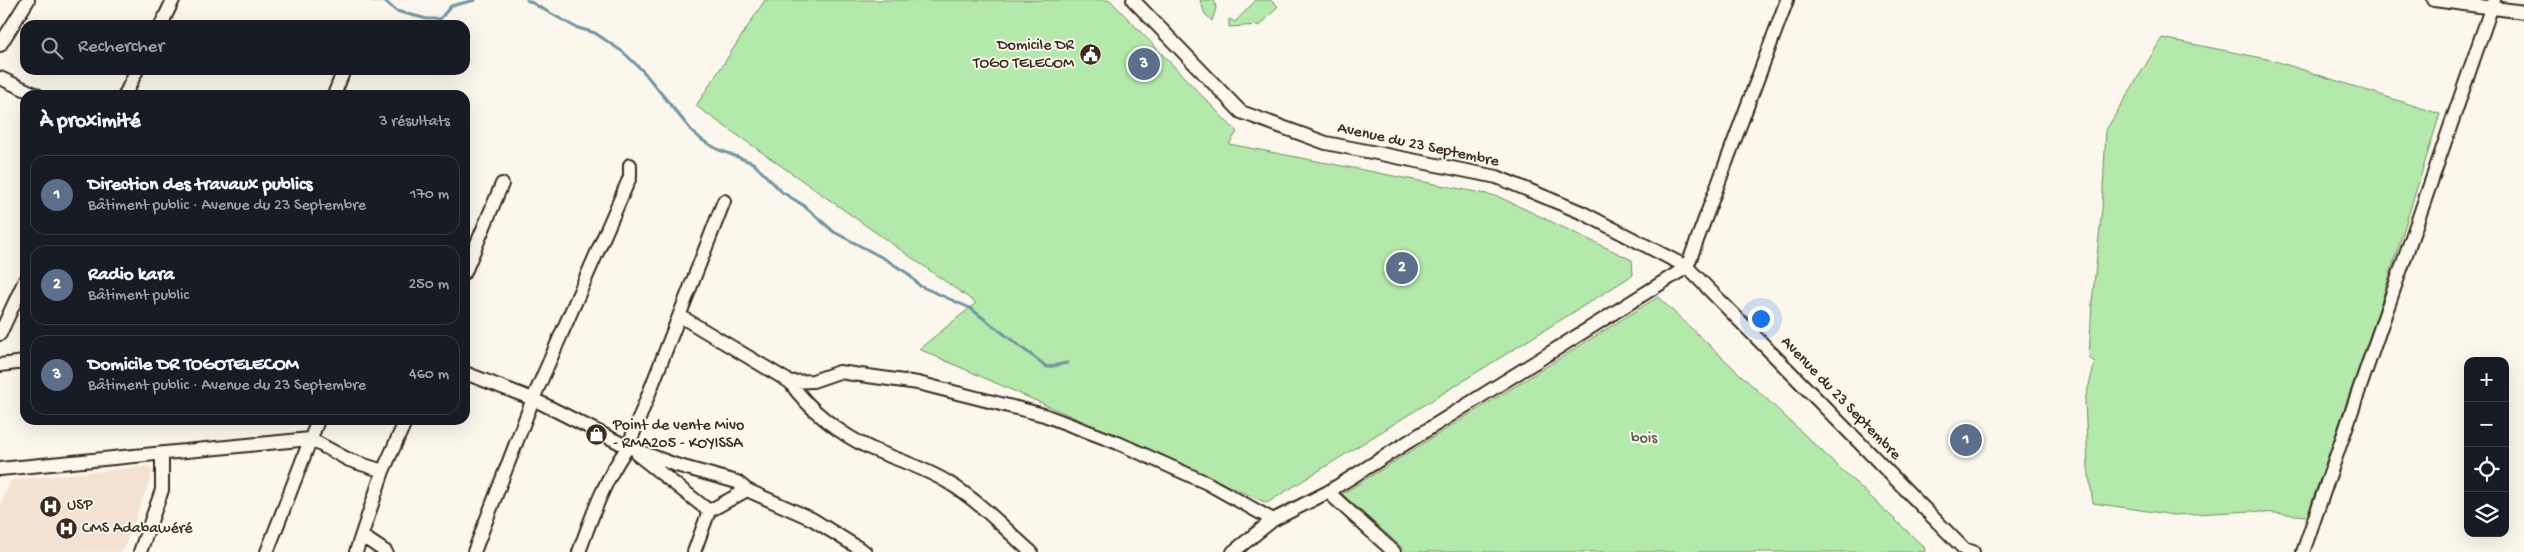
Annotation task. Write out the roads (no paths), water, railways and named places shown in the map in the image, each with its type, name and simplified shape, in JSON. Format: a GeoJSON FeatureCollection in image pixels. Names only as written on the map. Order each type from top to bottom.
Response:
{"type":"FeatureCollection","features":[{"type":"Feature","properties":{"kind":"street"},"geometry":{"type":"LineString","coordinates":[[0,44],[28,0]]}},
{"type":"Feature","properties":{"kind":"street"},"geometry":{"type":"LineString","coordinates":[[163,20],[173,0]]}},
{"type":"Feature","properties":{"kind":"street","name":"Avenue du 23 Septembre"},"geometry":{"type":"LineString","coordinates":[[1133,0],[1241,112],[1326,144],[1497,177],[1584,213],[1687,267],[1966,551]]}},
{"type":"Feature","properties":{"kind":"street"},"geometry":{"type":"LineString","coordinates":[[1234,552],[1273,520],[1328,492],[1687,267],[1787,0]]}},
{"type":"Feature","properties":{"kind":"street"},"geometry":{"type":"LineString","coordinates":[[2434,0],[2493,4],[2524,12]]}},
{"type":"Feature","properties":{"kind":"street"},"geometry":{"type":"LineString","coordinates":[[2303,552],[2493,4]]}},
{"type":"Feature","properties":{"kind":"street"},"geometry":{"type":"LineString","coordinates":[[128,90],[135,75]]}},
{"type":"Feature","properties":{"kind":"street"},"geometry":{"type":"LineString","coordinates":[[336,90],[342,75]]}},
{"type":"Feature","properties":{"kind":"street"},"geometry":{"type":"LineString","coordinates":[[0,78],[26,90]]}},
{"type":"Feature","properties":{"kind":"street"},"geometry":{"type":"LineString","coordinates":[[474,552],[533,399],[620,203],[630,178],[630,165]]}},
{"type":"Feature","properties":{"kind":"street"},"geometry":{"type":"LineString","coordinates":[[470,260],[502,184]]}},
{"type":"Feature","properties":{"kind":"street"},"geometry":{"type":"LineString","coordinates":[[579,552],[596,504],[619,459],[628,447],[724,201]]}},
{"type":"Feature","properties":{"kind":"street"},"geometry":{"type":"LineString","coordinates":[[0,334],[20,291]]}},
{"type":"Feature","properties":{"kind":"street"},"geometry":{"type":"LineString","coordinates":[[680,316],[790,382],[797,393],[841,432],[870,448],[925,470],[950,483],[1031,552]]}},
{"type":"Feature","properties":{"kind":"street"},"geometry":{"type":"LineString","coordinates":[[0,365],[20,363]]}},
{"type":"Feature","properties":{"kind":"street"},"geometry":{"type":"LineString","coordinates":[[790,382],[813,381],[839,372],[918,383],[1044,416],[1118,443],[1207,483],[1273,520]]}},
{"type":"Feature","properties":{"kind":"street"},"geometry":{"type":"LineString","coordinates":[[470,375],[533,399],[628,447],[676,465],[737,482],[747,490],[812,519],[865,552]]}},
{"type":"Feature","properties":{"kind":"street"},"geometry":{"type":"LineString","coordinates":[[268,552],[316,425]]}},
{"type":"Feature","properties":{"kind":"street"},"geometry":{"type":"LineString","coordinates":[[356,552],[384,471],[404,425]]}},
{"type":"Feature","properties":{"kind":"street"},"geometry":{"type":"LineString","coordinates":[[0,469],[310,439],[349,460],[384,471]]}},
{"type":"Feature","properties":{"kind":"street"},"geometry":{"type":"LineString","coordinates":[[628,447],[709,511]]}},
{"type":"Feature","properties":{"kind":"street"},"geometry":{"type":"LineString","coordinates":[[140,552],[162,490],[162,454]]}},
{"type":"Feature","properties":{"kind":"street"},"geometry":{"type":"LineString","coordinates":[[694,552],[709,511],[747,490]]}},
{"type":"Feature","properties":{"kind":"street"},"geometry":{"type":"LineString","coordinates":[[1328,492],[1394,552]]}},
{"type":"Feature","properties":{"kind":"street"},"geometry":{"type":"LineString","coordinates":[[362,536],[386,552]]}},
{"type":"Feature","properties":{"kind":"waterway"},"geometry":{"type":"LineString","coordinates":[[372,0],[386,2],[396,11],[427,19],[440,19],[451,6],[475,0]]}},
{"type":"Feature","properties":{"kind":"waterway"},"geometry":{"type":"LineString","coordinates":[[527,0],[575,27],[595,33],[623,52],[643,71],[691,130],[702,140],[717,149],[753,163],[782,192],[803,205],[834,232],[885,259],[907,273],[920,286],[970,308],[1047,367],[1067,363]]}},
{"type":"Feature","properties":{"kind":"place","name":"Domicile DR TOGO TELECOM"},"geometry":{"type":"Point","coordinates":[1090,55]}},
{"type":"Feature","properties":{"kind":"place","name":"Domicile DR TOGOTELECOM"},"geometry":{"type":"Point","coordinates":[1144,64]}},
{"type":"Feature","properties":{"kind":"place","name":"Radio kara"},"geometry":{"type":"Point","coordinates":[1402,268]}},
{"type":"Feature","properties":{"kind":"place","name":"Point de vente Mivo - RMA205 - KOYISSA"},"geometry":{"type":"Point","coordinates":[597,435]}},
{"type":"Feature","properties":{"kind":"place","name":"Direction des travaux publics"},"geometry":{"type":"Point","coordinates":[1966,440]}},
{"type":"Feature","properties":{"kind":"place","name":"USP"},"geometry":{"type":"Point","coordinates":[51,506]}},
{"type":"Feature","properties":{"kind":"place","name":"CMS Adabawéré"},"geometry":{"type":"Point","coordinates":[66,529]}},
{"type":"Feature","properties":{"kind":"park label","name":"bois"},"geometry":{"type":"Point","coordinates":[1644,439]}}]}
